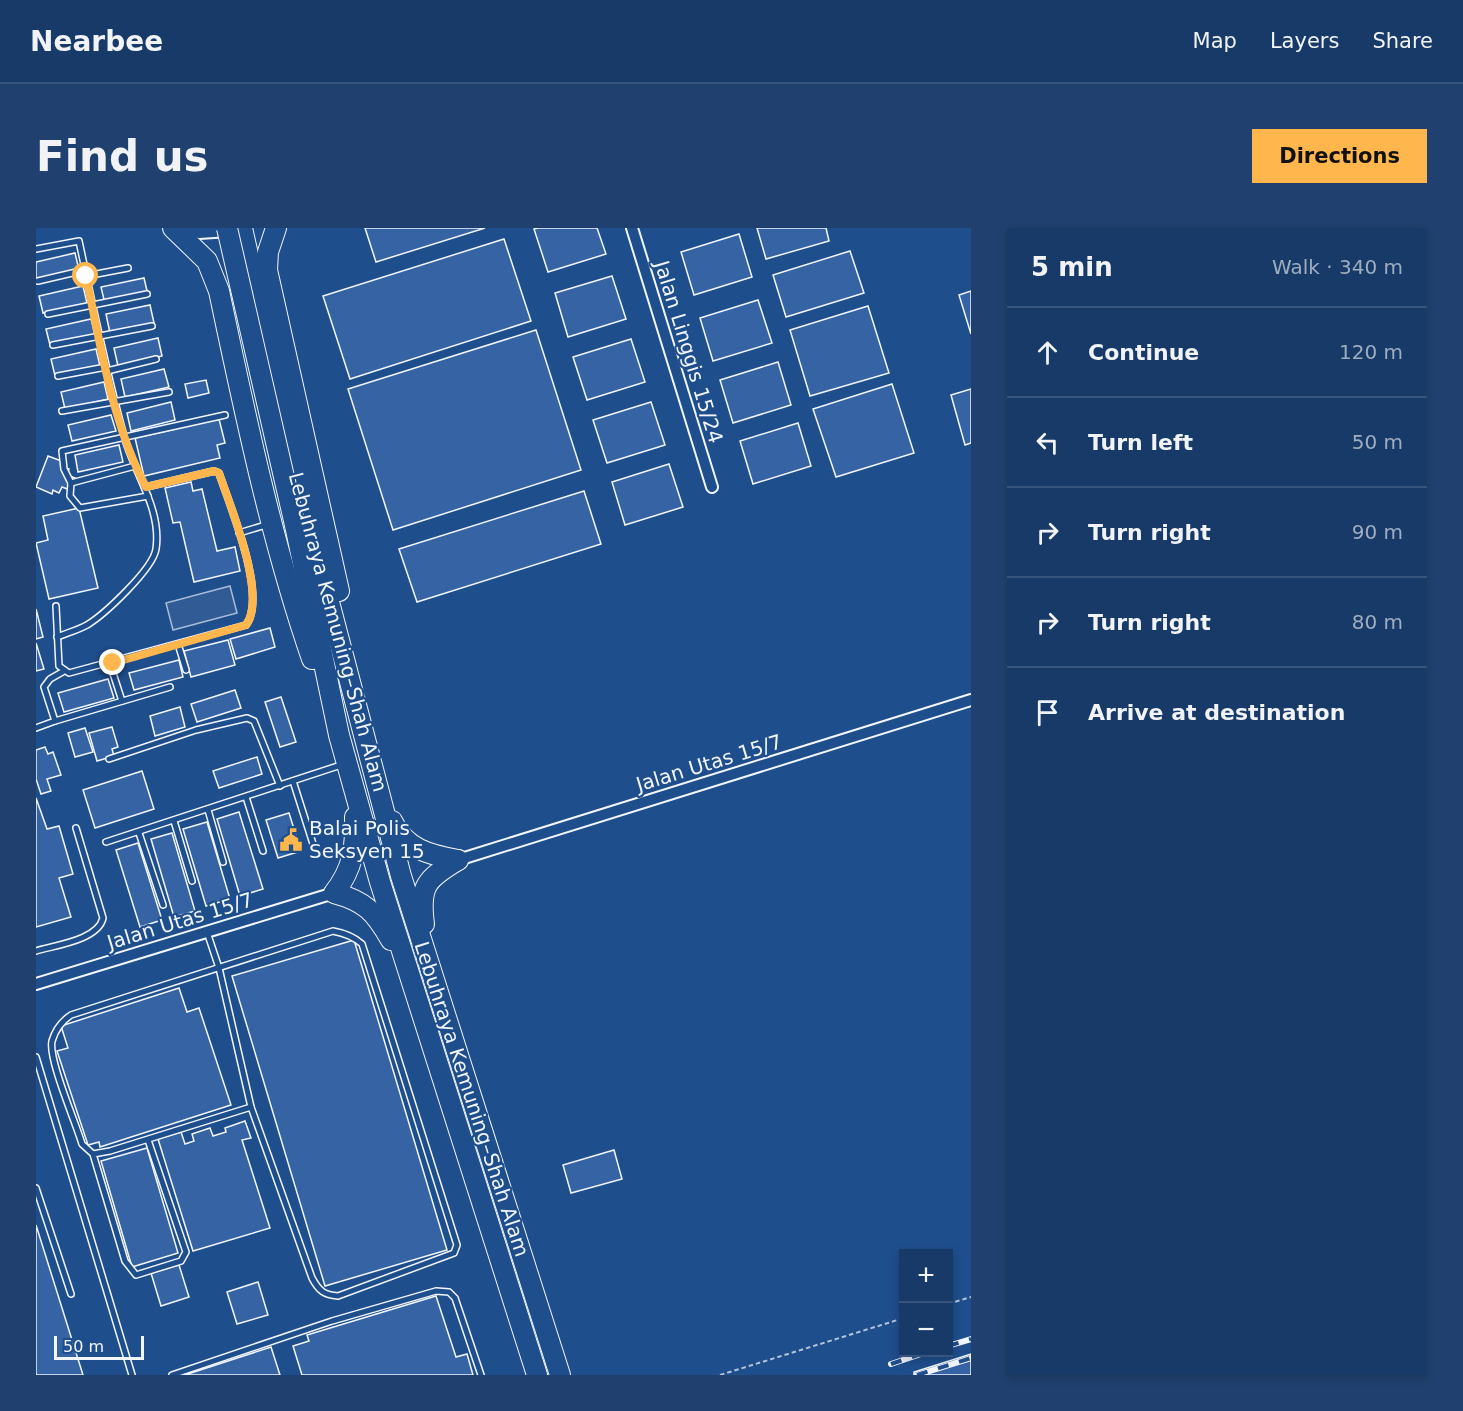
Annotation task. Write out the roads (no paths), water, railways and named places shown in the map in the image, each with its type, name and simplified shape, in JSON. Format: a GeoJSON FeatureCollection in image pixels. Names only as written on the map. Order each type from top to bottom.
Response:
{"type":"FeatureCollection","features":[{"type":"Feature","properties":{"kind":"highway"},"geometry":{"type":"LineString","coordinates":[[173,228],[207,261],[219,291],[297,617],[339,735]]}},
{"type":"Feature","properties":{"kind":"highway","name":"Lebuhraya Kemuning–Shah Alam"},"geometry":{"type":"LineString","coordinates":[[228,228],[301,523],[360,716],[401,876],[558,1369]]}},
{"type":"Feature","properties":{"kind":"highway","name":"Lebuhraya Kemuning–Shah Alam"},"geometry":{"type":"LineString","coordinates":[[242,228],[301,523],[339,735],[406,965],[535,1371]]}},
{"type":"Feature","properties":{"kind":"highway"},"geometry":{"type":"LineString","coordinates":[[276,228],[268,252],[267,270],[338,586],[360,716]]}},
{"type":"Feature","properties":{"kind":"highway"},"geometry":{"type":"LineString","coordinates":[[355,794],[353,862],[347,878],[334,893],[364,904],[379,920],[406,965]]}},
{"type":"Feature","properties":{"kind":"highway"},"geometry":{"type":"LineString","coordinates":[[382,799],[399,836],[418,850],[434,856],[458,860]]}},
{"type":"Feature","properties":{"kind":"highway"},"geometry":{"type":"LineString","coordinates":[[429,966],[422,904],[425,885],[437,872],[458,860]]}},
{"type":"Feature","properties":{"kind":"main road"},"geometry":{"type":"LineString","coordinates":[[189,228],[228,228]]}},
{"type":"Feature","properties":{"kind":"street","name":"Jalan Linggis 15/24"},"geometry":{"type":"LineString","coordinates":[[632,228],[712,487]]}},
{"type":"Feature","properties":{"kind":"street","name":"Jalan Utas 15/7"},"geometry":{"type":"LineString","coordinates":[[458,860],[971,700]]}},
{"type":"Feature","properties":{"kind":"street","name":"Jalan Utas 15/7"},"geometry":{"type":"LineString","coordinates":[[36,984],[334,893]]}},
{"type":"Feature","properties":{"kind":"lane"},"geometry":{"type":"LineString","coordinates":[[36,249],[79,241],[99,337],[124,438],[146,487],[156,533],[156,550],[148,568],[87,625],[57,637]]}},
{"type":"Feature","properties":{"kind":"lane"},"geometry":{"type":"LineString","coordinates":[[38,281],[128,268]]}},
{"type":"Feature","properties":{"kind":"lane"},"geometry":{"type":"LineString","coordinates":[[48,314],[147,294]]}},
{"type":"Feature","properties":{"kind":"lane"},"geometry":{"type":"LineString","coordinates":[[53,345],[152,326]]}},
{"type":"Feature","properties":{"kind":"lane"},"geometry":{"type":"LineString","coordinates":[[58,376],[156,359]]}},
{"type":"Feature","properties":{"kind":"lane"},"geometry":{"type":"LineString","coordinates":[[62,411],[169,392]]}},
{"type":"Feature","properties":{"kind":"lane"},"geometry":{"type":"LineString","coordinates":[[148,496],[80,508],[70,496],[71,483],[64,469],[62,451],[225,415]]}},
{"type":"Feature","properties":{"kind":"lane"},"geometry":{"type":"LineString","coordinates":[[71,483],[135,466]]}},
{"type":"Feature","properties":{"kind":"lane"},"geometry":{"type":"LineString","coordinates":[[56,606],[59,666],[69,674],[246,625],[252,617],[251,575],[239,532],[217,472],[146,487]]}},
{"type":"Feature","properties":{"kind":"lane"},"geometry":{"type":"LineString","coordinates":[[239,532],[273,524]]}},
{"type":"Feature","properties":{"kind":"lane"},"geometry":{"type":"LineString","coordinates":[[178,644],[186,670]]}},
{"type":"Feature","properties":{"kind":"lane"},"geometry":{"type":"LineString","coordinates":[[110,664],[122,701]]}},
{"type":"Feature","properties":{"kind":"lane"},"geometry":{"type":"LineString","coordinates":[[55,721],[44,687],[50,679],[64,671]]}},
{"type":"Feature","properties":{"kind":"lane"},"geometry":{"type":"LineString","coordinates":[[36,728],[170,687]]}},
{"type":"Feature","properties":{"kind":"lane"},"geometry":{"type":"LineString","coordinates":[[109,759],[196,730],[247,718],[254,721],[280,786]]}},
{"type":"Feature","properties":{"kind":"lane"},"geometry":{"type":"LineString","coordinates":[[106,842],[347,764]]}},
{"type":"Feature","properties":{"kind":"lane"},"geometry":{"type":"LineString","coordinates":[[293,782],[314,847]]}},
{"type":"Feature","properties":{"kind":"lane"},"geometry":{"type":"LineString","coordinates":[[246,797],[263,851]]}},
{"type":"Feature","properties":{"kind":"lane"},"geometry":{"type":"LineString","coordinates":[[208,810],[223,862]]}},
{"type":"Feature","properties":{"kind":"lane"},"geometry":{"type":"LineString","coordinates":[[174,821],[192,882]]}},
{"type":"Feature","properties":{"kind":"lane"},"geometry":{"type":"LineString","coordinates":[[36,951],[94,933],[101,926],[103,918],[76,828]]}},
{"type":"Feature","properties":{"kind":"lane"},"geometry":{"type":"LineString","coordinates":[[139,833],[163,904]]}},
{"type":"Feature","properties":{"kind":"lane"},"geometry":{"type":"LineString","coordinates":[[148,1140],[186,1252],[181,1261],[136,1275],[125,1261],[93,1154],[82,1144],[54,1062],[51,1043],[63,1020],[71,1015],[219,968],[333,931],[355,937],[362,944],[457,1245],[454,1253],[338,1296],[327,1295],[318,1289],[251,1107],[219,968],[207,932]]}},
{"type":"Feature","properties":{"kind":"lane"},"geometry":{"type":"LineString","coordinates":[[36,1057],[132,1375]]}},
{"type":"Feature","properties":{"kind":"lane"},"geometry":{"type":"LineString","coordinates":[[93,1154],[148,1140],[251,1107]]}},
{"type":"Feature","properties":{"kind":"lane"},"geometry":{"type":"LineString","coordinates":[[36,1188],[71,1294]]}},
{"type":"Feature","properties":{"kind":"lane"},"geometry":{"type":"LineString","coordinates":[[172,1375],[332,1321],[436,1291],[448,1292],[455,1298],[481,1375]]}},
{"type":"Feature","properties":{"kind":"railway"},"geometry":{"type":"LineString","coordinates":[[953,1344],[971,1339]]}},
{"type":"Feature","properties":{"kind":"railway"},"geometry":{"type":"LineString","coordinates":[[891,1364],[912,1357]]}},
{"type":"Feature","properties":{"kind":"railway"},"geometry":{"type":"LineString","coordinates":[[917,1375],[971,1358]]}},
{"type":"Feature","properties":{"kind":"place","name":"Balai Polis Seksyen 15"},"geometry":{"type":"Point","coordinates":[291,840]}}]}
